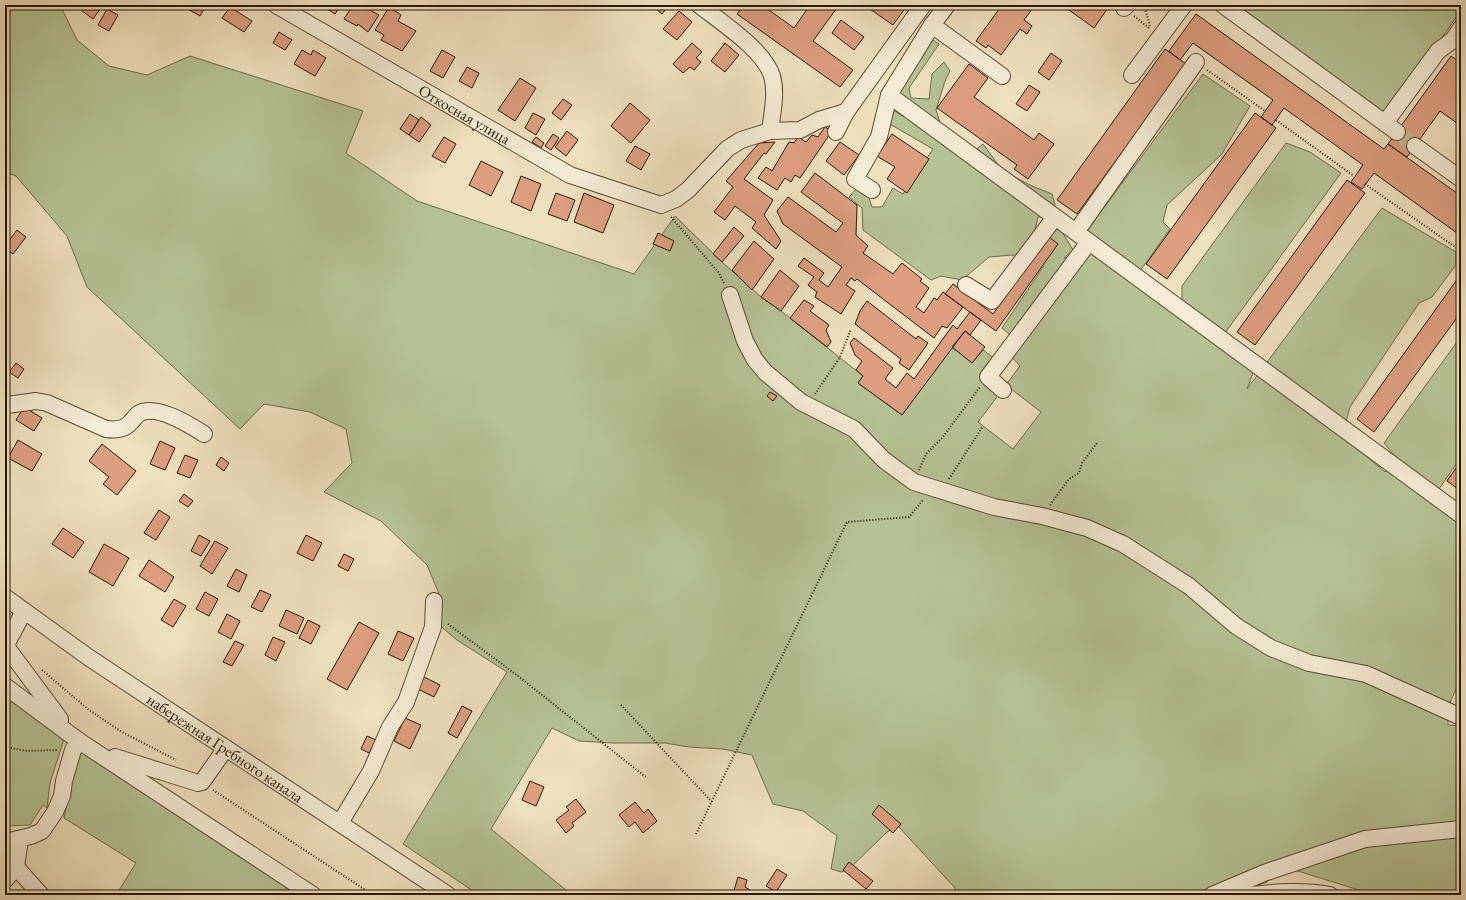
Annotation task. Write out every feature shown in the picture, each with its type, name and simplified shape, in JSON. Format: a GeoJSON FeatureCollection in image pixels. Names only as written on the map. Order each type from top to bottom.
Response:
{"type":"FeatureCollection","features":[{"type":"Feature","properties":{"kind":"street","name":"Откосная улица"},"geometry":{"type":"LineString","coordinates":[[276,5],[570,175],[661,205]]}},
{"type":"Feature","properties":{"kind":"street"},"geometry":{"type":"LineString","coordinates":[[699,5],[756,51],[767,65],[772,76],[774,90],[770,131]]}},
{"type":"Feature","properties":{"kind":"street"},"geometry":{"type":"LineString","coordinates":[[836,132],[846,112],[923,5]]}},
{"type":"Feature","properties":{"kind":"street"},"geometry":{"type":"LineString","coordinates":[[872,190],[855,179],[879,136],[889,95],[932,25],[947,5]]}},
{"type":"Feature","properties":{"kind":"street"},"geometry":{"type":"LineString","coordinates":[[1132,74],[1184,5]]}},
{"type":"Feature","properties":{"kind":"street"},"geometry":{"type":"LineString","coordinates":[[1227,8],[1248,34],[1265,48],[1292,56],[1317,74],[1332,98],[1350,111],[1386,124],[1438,52],[1458,38]]}},
{"type":"Feature","properties":{"kind":"street"},"geometry":{"type":"LineString","coordinates":[[932,25],[1002,76]]}},
{"type":"Feature","properties":{"kind":"street"},"geometry":{"type":"LineString","coordinates":[[1076,232],[1196,62]]}},
{"type":"Feature","properties":{"kind":"street"},"geometry":{"type":"LineString","coordinates":[[889,95],[1461,515]]}},
{"type":"Feature","properties":{"kind":"street"},"geometry":{"type":"LineString","coordinates":[[661,205],[676,199],[688,190],[727,149],[741,140],[770,131],[800,130],[818,120],[846,112]]}},
{"type":"Feature","properties":{"kind":"street"},"geometry":{"type":"LineString","coordinates":[[1415,146],[1461,179]]}},
{"type":"Feature","properties":{"kind":"street"},"geometry":{"type":"LineString","coordinates":[[966,285],[992,302],[1055,217]]}},
{"type":"Feature","properties":{"kind":"street"},"geometry":{"type":"LineString","coordinates":[[1003,390],[988,377],[1089,242]]}},
{"type":"Feature","properties":{"kind":"street"},"geometry":{"type":"LineString","coordinates":[[730,295],[745,341],[755,360],[766,373],[801,402],[854,429],[884,460],[914,482],[994,507],[1042,516],[1087,528],[1123,544],[1189,586],[1236,626],[1272,648],[1309,663],[1366,674],[1461,717]]}},
{"type":"Feature","properties":{"kind":"street"},"geometry":{"type":"LineString","coordinates":[[6,405],[36,401],[47,403],[106,429],[117,430],[128,425],[138,414],[146,411],[154,411],[186,423],[204,434]]}},
{"type":"Feature","properties":{"kind":"street","name":"набережная Гребного канала"},"geometry":{"type":"LineString","coordinates":[[5,597],[88,657],[448,895]]}},
{"type":"Feature","properties":{"kind":"street"},"geometry":{"type":"LineString","coordinates":[[340,823],[371,771],[390,727],[406,702],[433,627],[434,607]]}},
{"type":"Feature","properties":{"kind":"street"},"geometry":{"type":"LineString","coordinates":[[24,611],[7,643],[8,649],[74,741],[64,781],[62,796],[55,812],[42,831],[31,836],[13,840],[16,867],[42,895]]}},
{"type":"Feature","properties":{"kind":"street"},"geometry":{"type":"LineString","coordinates":[[5,686],[74,741],[98,752],[198,783],[202,782],[226,748]]}},
{"type":"Feature","properties":{"kind":"street"},"geometry":{"type":"LineString","coordinates":[[98,752],[307,893]]}},
{"type":"Feature","properties":{"kind":"street"},"geometry":{"type":"LineString","coordinates":[[1212,895],[1264,873],[1365,839],[1461,829]]}},
{"type":"Feature","properties":{"kind":"street"},"geometry":{"type":"LineString","coordinates":[[5,880],[16,867]]}},
{"type":"Feature","properties":{"kind":"street"},"geometry":{"type":"LineString","coordinates":[[1250,895],[1282,891],[1311,892],[1330,895]]}},
{"type":"Feature","properties":{"kind":"path"},"geometry":{"type":"LineString","coordinates":[[1125,7],[1151,30],[1144,5]]}},
{"type":"Feature","properties":{"kind":"path"},"geometry":{"type":"LineString","coordinates":[[1196,62],[1265,111]]}},
{"type":"Feature","properties":{"kind":"path"},"geometry":{"type":"LineString","coordinates":[[1276,120],[1354,176]]}},
{"type":"Feature","properties":{"kind":"path"},"geometry":{"type":"LineString","coordinates":[[1365,184],[1461,252]]}},
{"type":"Feature","properties":{"kind":"path"},"geometry":{"type":"LineString","coordinates":[[661,205],[720,273],[730,295]]}},
{"type":"Feature","properties":{"kind":"path"},"geometry":{"type":"LineString","coordinates":[[808,405],[840,357],[851,329]]}},
{"type":"Feature","properties":{"kind":"path"},"geometry":{"type":"LineString","coordinates":[[914,482],[926,454],[942,438],[988,377]]}},
{"type":"Feature","properties":{"kind":"path"},"geometry":{"type":"LineString","coordinates":[[696,834],[847,522],[909,517],[937,490],[983,426]]}},
{"type":"Feature","properties":{"kind":"path"},"geometry":{"type":"LineString","coordinates":[[1042,516],[1069,479],[1079,473],[1082,463],[1097,443]]}},
{"type":"Feature","properties":{"kind":"path"},"geometry":{"type":"LineString","coordinates":[[434,607],[518,676],[647,778]]}},
{"type":"Feature","properties":{"kind":"path"},"geometry":{"type":"LineString","coordinates":[[621,705],[712,802]]}},
{"type":"Feature","properties":{"kind":"path"},"geometry":{"type":"LineString","coordinates":[[5,747],[27,751],[74,741]]}},
{"type":"Feature","properties":{"kind":"green space"},"geometry":{"type":"Polygon","coordinates":[[[5,5],[60,5],[77,40],[109,66],[147,75],[190,56],[363,111],[346,153],[417,201],[634,274],[675,216],[722,262],[761,297],[863,376],[858,383],[902,415],[952,347],[972,363],[983,350],[995,359],[980,378],[1000,393],[978,422],[1013,449],[1041,412],[1006,385],[1020,366],[1010,355],[1019,342],[1002,328],[1043,267],[1047,249],[1026,261],[1012,255],[989,257],[962,280],[941,276],[931,280],[863,230],[862,208],[849,197],[858,187],[868,195],[872,207],[882,207],[893,188],[903,194],[933,149],[888,123],[893,110],[904,117],[911,107],[898,95],[928,37],[939,44],[909,88],[911,98],[929,99],[932,74],[944,62],[950,71],[945,81],[936,110],[947,144],[968,156],[983,144],[1002,170],[1032,186],[1052,194],[1055,205],[1046,217],[1038,217],[1033,239],[1051,227],[1061,230],[1073,250],[1064,258],[1082,256],[1088,229],[1203,74],[1250,106],[1222,154],[1167,205],[1163,222],[1170,229],[1133,281],[1164,307],[1182,303],[1182,286],[1286,143],[1310,152],[1341,173],[1225,333],[1254,370],[1247,389],[1382,208],[1456,252],[1456,265],[1432,297],[1419,303],[1350,407],[1342,436],[1385,472],[1399,461],[1384,443],[1457,342],[1461,342],[1461,457],[1430,502],[1457,521],[1461,531],[1461,682],[1456,689],[1448,707],[1448,725],[1461,726],[1461,895],[1375,895],[1288,868],[1276,873],[1267,882],[1231,895],[954,895],[955,888],[898,826],[887,832],[849,869],[841,872],[831,869],[837,836],[803,811],[773,804],[752,755],[723,749],[689,747],[665,743],[613,743],[579,741],[552,728],[491,829],[572,895],[479,895],[403,844],[507,672],[457,640],[439,625],[440,596],[427,565],[381,521],[324,492],[352,463],[346,429],[310,412],[264,404],[240,429],[87,287],[67,236],[16,176],[5,172],[5,5]]]}},
{"type":"Feature","properties":{"kind":"green space"},"geometry":{"type":"Polygon","coordinates":[[[1235,5],[1461,5],[1461,10],[1446,32],[1383,114],[1235,5]]]}},
{"type":"Feature","properties":{"kind":"green space"},"geometry":{"type":"Polygon","coordinates":[[[5,695],[64,739],[50,783],[47,808],[43,805],[30,825],[5,826],[5,695]]]}},
{"type":"Feature","properties":{"kind":"green space"},"geometry":{"type":"Polygon","coordinates":[[[83,749],[286,884],[286,891],[291,895],[116,895],[136,863],[64,818],[76,759],[83,749]]]}},
{"type":"Feature","properties":{"kind":"building"},"geometry":{"type":"Polygon","coordinates":[[[85,5],[103,5],[93,19],[81,10],[85,5]]]}},
{"type":"Feature","properties":{"kind":"building"},"geometry":{"type":"Polygon","coordinates":[[[188,5],[206,5],[200,16],[186,8],[188,5]]]}},
{"type":"Feature","properties":{"kind":"building"},"geometry":{"type":"Polygon","coordinates":[[[321,5],[341,5],[335,14],[321,5]]]}},
{"type":"Feature","properties":{"kind":"building"},"geometry":{"type":"Polygon","coordinates":[[[353,5],[361,5],[379,15],[368,32],[358,24],[357,26],[344,19],[353,5]]]}},
{"type":"Feature","properties":{"kind":"building"},"geometry":{"type":"Polygon","coordinates":[[[651,5],[669,5],[662,14],[651,5]]]}},
{"type":"Feature","properties":{"kind":"building"},"geometry":{"type":"Polygon","coordinates":[[[744,5],[762,5],[794,28],[810,5],[839,5],[813,41],[853,70],[840,87],[737,14],[744,5]]]}},
{"type":"Feature","properties":{"kind":"building"},"geometry":{"type":"Polygon","coordinates":[[[864,5],[904,5],[906,7],[893,25],[864,5]]]}},
{"type":"Feature","properties":{"kind":"building"},"geometry":{"type":"Polygon","coordinates":[[[1002,5],[1035,5],[1024,20],[1032,26],[1027,34],[1020,29],[1001,55],[988,45],[986,48],[976,41],[1002,5]]]}},
{"type":"Feature","properties":{"kind":"building"},"geometry":{"type":"Polygon","coordinates":[[[1062,5],[1110,5],[1094,28],[1062,5]]]}},
{"type":"Feature","properties":{"kind":"building"},"geometry":{"type":"Polygon","coordinates":[[[230,7],[252,21],[244,32],[222,18],[230,7]]]}},
{"type":"Feature","properties":{"kind":"building"},"geometry":{"type":"Polygon","coordinates":[[[389,7],[401,15],[398,21],[416,31],[402,51],[381,40],[384,35],[375,30],[389,7]]]}},
{"type":"Feature","properties":{"kind":"building"},"geometry":{"type":"Polygon","coordinates":[[[107,9],[118,15],[109,31],[98,25],[107,9]]]}},
{"type":"Feature","properties":{"kind":"building"},"geometry":{"type":"Polygon","coordinates":[[[679,11],[692,22],[677,40],[663,29],[679,11]]]}},
{"type":"Feature","properties":{"kind":"building"},"geometry":{"type":"Polygon","coordinates":[[[1196,14],[1384,149],[1388,144],[1461,196],[1461,236],[1374,173],[1362,189],[1351,182],[1363,165],[1284,108],[1272,125],[1261,117],[1273,100],[1193,43],[1180,60],[1169,51],[1196,14]]]}},
{"type":"Feature","properties":{"kind":"building"},"geometry":{"type":"Polygon","coordinates":[[[841,20],[864,37],[854,50],[832,33],[841,20]]]}},
{"type":"Feature","properties":{"kind":"building"},"geometry":{"type":"Polygon","coordinates":[[[279,32],[292,40],[285,50],[273,43],[279,32]]]}},
{"type":"Feature","properties":{"kind":"building"},"geometry":{"type":"Polygon","coordinates":[[[692,43],[702,52],[696,58],[701,62],[694,70],[690,67],[683,73],[673,64],[692,43]]]}},
{"type":"Feature","properties":{"kind":"building"},"geometry":{"type":"Polygon","coordinates":[[[725,43],[739,55],[725,72],[711,61],[725,43]]]}},
{"type":"Feature","properties":{"kind":"building"},"geometry":{"type":"Polygon","coordinates":[[[1165,49],[1186,64],[1077,214],[1057,200],[1165,49]]]}},
{"type":"Feature","properties":{"kind":"building"},"geometry":{"type":"Polygon","coordinates":[[[302,50],[311,55],[313,50],[326,58],[315,76],[294,64],[302,50]]]}},
{"type":"Feature","properties":{"kind":"building"},"geometry":{"type":"Polygon","coordinates":[[[442,50],[455,57],[443,78],[430,71],[442,50]]]}},
{"type":"Feature","properties":{"kind":"building"},"geometry":{"type":"Polygon","coordinates":[[[1051,53],[1062,61],[1049,80],[1038,72],[1051,53]]]}},
{"type":"Feature","properties":{"kind":"building"},"geometry":{"type":"Polygon","coordinates":[[[1451,56],[1461,63],[1461,126],[1440,111],[1407,157],[1388,144],[1451,56]]]}},
{"type":"Feature","properties":{"kind":"building"},"geometry":{"type":"Polygon","coordinates":[[[969,64],[988,78],[974,97],[1034,140],[1039,133],[1054,144],[1028,179],[1014,169],[1017,165],[937,108],[969,64]]]}},
{"type":"Feature","properties":{"kind":"building"},"geometry":{"type":"Polygon","coordinates":[[[467,67],[479,73],[472,88],[459,81],[467,67]]]}},
{"type":"Feature","properties":{"kind":"building"},"geometry":{"type":"Polygon","coordinates":[[[520,78],[536,88],[515,121],[498,110],[520,78]]]}},
{"type":"Feature","properties":{"kind":"building"},"geometry":{"type":"Polygon","coordinates":[[[1029,85],[1040,92],[1027,111],[1016,104],[1029,85]]]}},
{"type":"Feature","properties":{"kind":"building"},"geometry":{"type":"Polygon","coordinates":[[[563,99],[572,105],[561,120],[552,113],[563,99]]]}},
{"type":"Feature","properties":{"kind":"building"},"geometry":{"type":"Polygon","coordinates":[[[630,103],[650,120],[631,143],[611,126],[630,103]]]}},
{"type":"Feature","properties":{"kind":"building"},"geometry":{"type":"Polygon","coordinates":[[[533,113],[545,119],[536,135],[525,128],[533,113]]]}},
{"type":"Feature","properties":{"kind":"building"},"geometry":{"type":"Polygon","coordinates":[[[1255,113],[1276,128],[1167,279],[1146,264],[1255,113]]]}},
{"type":"Feature","properties":{"kind":"building"},"geometry":{"type":"Polygon","coordinates":[[[410,114],[419,120],[409,135],[400,129],[410,114]]]}},
{"type":"Feature","properties":{"kind":"building"},"geometry":{"type":"Polygon","coordinates":[[[421,117],[431,125],[419,142],[409,135],[421,117]]]}},
{"type":"Feature","properties":{"kind":"building"},"geometry":{"type":"Polygon","coordinates":[[[825,127],[832,131],[800,178],[795,175],[791,182],[785,178],[777,190],[758,178],[766,167],[772,171],[789,142],[794,143],[798,137],[806,142],[812,135],[818,137],[825,127]]]}},
{"type":"Feature","properties":{"kind":"building"},"geometry":{"type":"Polygon","coordinates":[[[567,131],[578,140],[566,156],[555,147],[567,131]]]}},
{"type":"Feature","properties":{"kind":"building"},"geometry":{"type":"Polygon","coordinates":[[[553,134],[559,138],[551,150],[545,146],[553,134]]]}},
{"type":"Feature","properties":{"kind":"building"},"geometry":{"type":"Polygon","coordinates":[[[892,134],[929,159],[907,193],[887,179],[895,167],[877,156],[892,134]]]}},
{"type":"Feature","properties":{"kind":"building"},"geometry":{"type":"Polygon","coordinates":[[[444,137],[456,144],[445,163],[432,156],[444,137]]]}},
{"type":"Feature","properties":{"kind":"building"},"geometry":{"type":"Polygon","coordinates":[[[536,137],[544,143],[541,148],[532,142],[536,137]]]}},
{"type":"Feature","properties":{"kind":"building"},"geometry":{"type":"Polygon","coordinates":[[[775,142],[766,154],[764,153],[744,179],[773,200],[764,215],[781,241],[776,249],[752,228],[756,222],[735,206],[725,220],[714,212],[733,187],[726,181],[759,143],[775,142]]]}},
{"type":"Feature","properties":{"kind":"building"},"geometry":{"type":"Polygon","coordinates":[[[840,142],[859,155],[844,175],[826,161],[840,142]]]}},
{"type":"Feature","properties":{"kind":"building"},"geometry":{"type":"Polygon","coordinates":[[[635,146],[650,154],[641,170],[626,161],[635,146]]]}},
{"type":"Feature","properties":{"kind":"building"},"geometry":{"type":"Polygon","coordinates":[[[481,161],[503,172],[491,196],[469,185],[481,161]]]}},
{"type":"Feature","properties":{"kind":"building"},"geometry":{"type":"Polygon","coordinates":[[[815,173],[857,205],[856,235],[868,246],[863,253],[893,274],[902,263],[922,279],[920,281],[929,288],[916,307],[924,313],[934,298],[937,300],[943,292],[963,307],[947,328],[942,326],[934,338],[857,279],[855,281],[851,278],[846,285],[855,291],[841,314],[815,297],[817,292],[808,285],[814,277],[798,266],[804,258],[824,273],[819,280],[828,287],[842,267],[783,224],[777,211],[788,197],[836,232],[843,223],[801,192],[815,173]]]}},
{"type":"Feature","properties":{"kind":"building"},"geometry":{"type":"Polygon","coordinates":[[[521,176],[541,184],[531,211],[511,202],[521,176]]]}},
{"type":"Feature","properties":{"kind":"building"},"geometry":{"type":"Polygon","coordinates":[[[1347,180],[1365,193],[1255,345],[1237,332],[1347,180]]]}},
{"type":"Feature","properties":{"kind":"building"},"geometry":{"type":"Polygon","coordinates":[[[556,193],[575,200],[567,221],[548,214],[556,193]]]}},
{"type":"Feature","properties":{"kind":"building"},"geometry":{"type":"Polygon","coordinates":[[[584,193],[614,205],[603,233],[574,222],[584,193]]]}},
{"type":"Feature","properties":{"kind":"building"},"geometry":{"type":"Polygon","coordinates":[[[734,227],[744,236],[722,262],[713,254],[734,227]]]}},
{"type":"Feature","properties":{"kind":"building"},"geometry":{"type":"Polygon","coordinates":[[[17,230],[26,237],[13,254],[5,248],[5,246],[17,230]]]}},
{"type":"Feature","properties":{"kind":"building"},"geometry":{"type":"Polygon","coordinates":[[[658,233],[674,241],[670,251],[653,244],[658,233]]]}},
{"type":"Feature","properties":{"kind":"building"},"geometry":{"type":"Polygon","coordinates":[[[1049,237],[1058,244],[996,331],[945,294],[953,284],[993,314],[1049,237]]]}},
{"type":"Feature","properties":{"kind":"building"},"geometry":{"type":"Polygon","coordinates":[[[754,241],[774,259],[752,290],[732,270],[754,241]]]}},
{"type":"Feature","properties":{"kind":"building"},"geometry":{"type":"Polygon","coordinates":[[[780,270],[799,286],[781,311],[761,297],[780,270]]]}},
{"type":"Feature","properties":{"kind":"building"},"geometry":{"type":"Polygon","coordinates":[[[1461,274],[1461,312],[1374,432],[1357,419],[1461,274]]]}},
{"type":"Feature","properties":{"kind":"building"},"geometry":{"type":"Polygon","coordinates":[[[804,300],[814,306],[810,311],[829,325],[826,330],[831,342],[827,347],[790,318],[804,300]]]}},
{"type":"Feature","properties":{"kind":"building"},"geometry":{"type":"Polygon","coordinates":[[[867,301],[916,339],[918,336],[928,343],[909,370],[899,363],[901,359],[855,324],[860,311],[867,301]]]}},
{"type":"Feature","properties":{"kind":"building"},"geometry":{"type":"Polygon","coordinates":[[[970,312],[981,320],[970,335],[965,331],[902,415],[858,383],[863,376],[856,370],[862,361],[855,355],[850,343],[854,338],[893,368],[885,379],[896,388],[907,373],[914,379],[953,325],[957,329],[970,312]]]}},
{"type":"Feature","properties":{"kind":"building"},"geometry":{"type":"Polygon","coordinates":[[[965,331],[985,347],[972,363],[952,347],[965,331]]]}},
{"type":"Feature","properties":{"kind":"building"},"geometry":{"type":"Polygon","coordinates":[[[16,363],[24,369],[18,378],[9,372],[16,363]]]}},
{"type":"Feature","properties":{"kind":"building"},"geometry":{"type":"Polygon","coordinates":[[[770,392],[777,396],[773,401],[767,396],[770,392]]]}},
{"type":"Feature","properties":{"kind":"building"},"geometry":{"type":"Polygon","coordinates":[[[24,407],[42,418],[34,431],[16,420],[24,407]]]}},
{"type":"Feature","properties":{"kind":"building"},"geometry":{"type":"Polygon","coordinates":[[[18,440],[42,454],[32,471],[8,458],[18,440]]]}},
{"type":"Feature","properties":{"kind":"building"},"geometry":{"type":"Polygon","coordinates":[[[160,441],[175,448],[165,470],[150,464],[160,441]]]}},
{"type":"Feature","properties":{"kind":"building"},"geometry":{"type":"Polygon","coordinates":[[[102,444],[136,471],[117,495],[103,484],[109,477],[89,461],[102,444]]]}},
{"type":"Feature","properties":{"kind":"building"},"geometry":{"type":"Polygon","coordinates":[[[185,455],[198,460],[190,478],[177,473],[185,455]]]}},
{"type":"Feature","properties":{"kind":"building"},"geometry":{"type":"Polygon","coordinates":[[[221,457],[229,463],[224,471],[216,465],[221,457]]]}},
{"type":"Feature","properties":{"kind":"building"},"geometry":{"type":"Polygon","coordinates":[[[1461,461],[1461,491],[1447,481],[1461,461]]]}},
{"type":"Feature","properties":{"kind":"building"},"geometry":{"type":"Polygon","coordinates":[[[184,494],[193,501],[188,507],[179,501],[184,494]]]}},
{"type":"Feature","properties":{"kind":"building"},"geometry":{"type":"Polygon","coordinates":[[[159,510],[170,517],[156,540],[144,533],[159,510]]]}},
{"type":"Feature","properties":{"kind":"building"},"geometry":{"type":"Polygon","coordinates":[[[63,528],[84,542],[73,558],[52,544],[63,528]]]}},
{"type":"Feature","properties":{"kind":"building"},"geometry":{"type":"Polygon","coordinates":[[[199,535],[210,541],[201,556],[191,551],[199,535]]]}},
{"type":"Feature","properties":{"kind":"building"},"geometry":{"type":"Polygon","coordinates":[[[306,535],[322,543],[313,561],[297,553],[306,535]]]}},
{"type":"Feature","properties":{"kind":"building"},"geometry":{"type":"Polygon","coordinates":[[[215,541],[228,548],[212,574],[200,566],[215,541]]]}},
{"type":"Feature","properties":{"kind":"building"},"geometry":{"type":"Polygon","coordinates":[[[104,544],[129,558],[113,586],[89,572],[104,544]]]}},
{"type":"Feature","properties":{"kind":"building"},"geometry":{"type":"Polygon","coordinates":[[[344,554],[354,559],[348,571],[338,566],[344,554]]]}},
{"type":"Feature","properties":{"kind":"building"},"geometry":{"type":"Polygon","coordinates":[[[149,560],[174,577],[165,592],[139,576],[149,560]]]}},
{"type":"Feature","properties":{"kind":"building"},"geometry":{"type":"Polygon","coordinates":[[[236,569],[247,575],[239,592],[227,586],[236,569]]]}},
{"type":"Feature","properties":{"kind":"building"},"geometry":{"type":"Polygon","coordinates":[[[260,590],[271,595],[262,612],[251,607],[260,590]]]}},
{"type":"Feature","properties":{"kind":"building"},"geometry":{"type":"Polygon","coordinates":[[[205,592],[218,599],[209,616],[196,609],[205,592]]]}},
{"type":"Feature","properties":{"kind":"building"},"geometry":{"type":"Polygon","coordinates":[[[174,599],[186,606],[173,627],[161,620],[174,599]]]}},
{"type":"Feature","properties":{"kind":"building"},"geometry":{"type":"Polygon","coordinates":[[[286,610],[304,618],[297,634],[279,626],[286,610]]]}},
{"type":"Feature","properties":{"kind":"building"},"geometry":{"type":"Polygon","coordinates":[[[227,614],[240,621],[231,639],[218,632],[227,614]]]}},
{"type":"Feature","properties":{"kind":"building"},"geometry":{"type":"Polygon","coordinates":[[[308,620],[320,626],[311,644],[299,638],[308,620]]]}},
{"type":"Feature","properties":{"kind":"building"},"geometry":{"type":"Polygon","coordinates":[[[359,622],[379,633],[347,690],[327,679],[359,622]]]}},
{"type":"Feature","properties":{"kind":"building"},"geometry":{"type":"Polygon","coordinates":[[[398,631],[414,638],[403,661],[388,654],[398,631]]]}},
{"type":"Feature","properties":{"kind":"building"},"geometry":{"type":"Polygon","coordinates":[[[273,637],[285,642],[276,661],[265,655],[273,637]]]}},
{"type":"Feature","properties":{"kind":"building"},"geometry":{"type":"Polygon","coordinates":[[[235,641],[244,645],[232,666],[223,662],[235,641]]]}},
{"type":"Feature","properties":{"kind":"building"},"geometry":{"type":"Polygon","coordinates":[[[424,677],[440,685],[434,697],[418,689],[424,677]]]}},
{"type":"Feature","properties":{"kind":"building"},"geometry":{"type":"Polygon","coordinates":[[[462,706],[472,711],[457,738],[448,733],[462,706]]]}},
{"type":"Feature","properties":{"kind":"building"},"geometry":{"type":"Polygon","coordinates":[[[405,718],[421,725],[410,749],[394,741],[405,718]]]}},
{"type":"Feature","properties":{"kind":"building"},"geometry":{"type":"Polygon","coordinates":[[[367,736],[376,740],[369,753],[361,749],[367,736]]]}},
{"type":"Feature","properties":{"kind":"building"},"geometry":{"type":"Polygon","coordinates":[[[530,781],[544,787],[536,806],[522,800],[530,781]]]}},
{"type":"Feature","properties":{"kind":"building"},"geometry":{"type":"Polygon","coordinates":[[[576,799],[586,812],[572,823],[574,826],[566,833],[556,820],[569,810],[566,807],[576,799]]]}},
{"type":"Feature","properties":{"kind":"building"},"geometry":{"type":"Polygon","coordinates":[[[635,802],[644,813],[648,809],[657,821],[643,833],[635,822],[629,827],[619,815],[635,802]]]}},
{"type":"Feature","properties":{"kind":"building"},"geometry":{"type":"Polygon","coordinates":[[[879,805],[901,824],[893,833],[872,814],[879,805]]]}},
{"type":"Feature","properties":{"kind":"building"},"geometry":{"type":"Polygon","coordinates":[[[849,862],[873,881],[866,889],[843,870],[849,862]]]}},
{"type":"Feature","properties":{"kind":"building"},"geometry":{"type":"Polygon","coordinates":[[[777,869],[787,875],[776,892],[766,886],[777,869]]]}},
{"type":"Feature","properties":{"kind":"building"},"geometry":{"type":"Polygon","coordinates":[[[738,877],[747,880],[745,887],[758,895],[733,894],[738,877]]]}},
{"type":"Feature","properties":{"kind":"tunnel"},"geometry":{"type":"LineString","coordinates":[[1397,132],[1415,146]]}}]}
